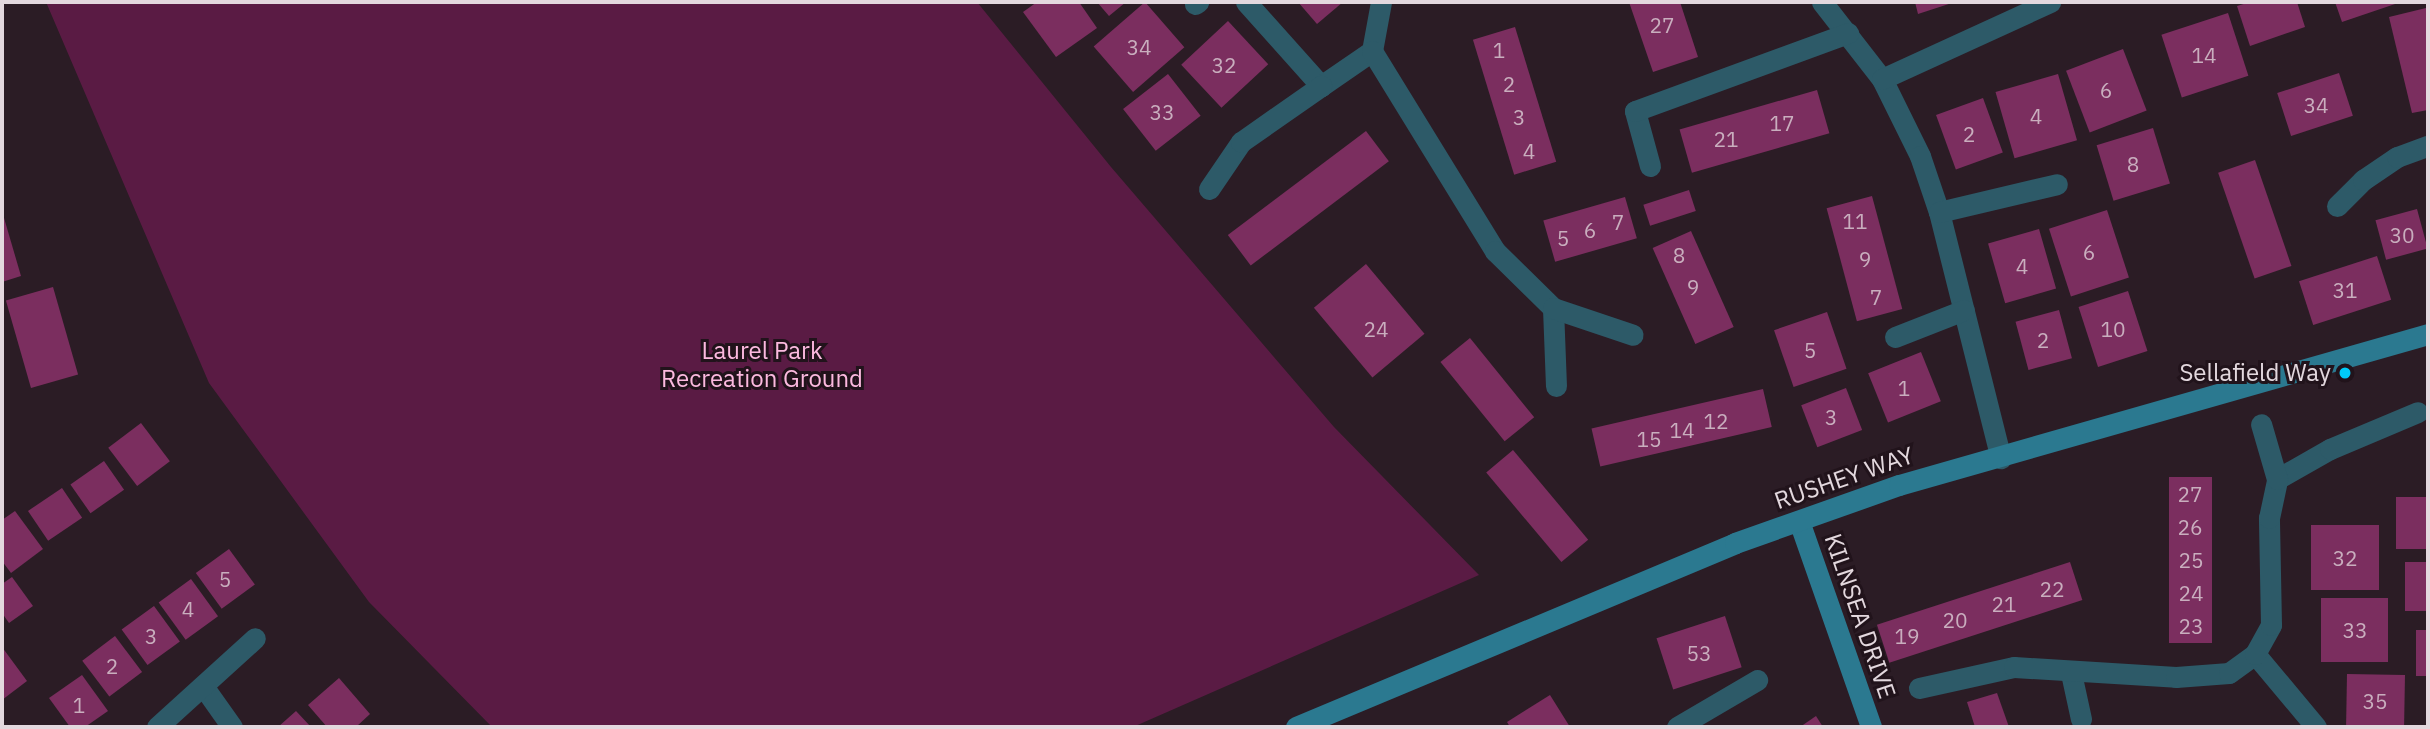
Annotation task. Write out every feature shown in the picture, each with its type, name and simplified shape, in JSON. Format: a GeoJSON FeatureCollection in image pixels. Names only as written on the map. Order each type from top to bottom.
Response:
{"type":"FeatureCollection","features":[{"type":"Feature","properties":{"kind":"street"},"geometry":{"type":"LineString","coordinates":[[1247,2],[1321,86]]}},
{"type":"Feature","properties":{"kind":"street"},"geometry":{"type":"LineString","coordinates":[[1381,2],[1372,51],[1494,251],[1553,308],[1633,335]]}},
{"type":"Feature","properties":{"kind":"street"},"geometry":{"type":"LineString","coordinates":[[1822,2],[1882,79],[1920,156],[1939,212],[2001,458]]}},
{"type":"Feature","properties":{"kind":"street"},"geometry":{"type":"LineString","coordinates":[[1882,79],[2050,2]]}},
{"type":"Feature","properties":{"kind":"street"},"geometry":{"type":"LineString","coordinates":[[1650,166],[1635,111],[1848,33]]}},
{"type":"Feature","properties":{"kind":"street"},"geometry":{"type":"LineString","coordinates":[[1209,189],[1241,142],[1372,51]]}},
{"type":"Feature","properties":{"kind":"street"},"geometry":{"type":"LineString","coordinates":[[2337,206],[2364,180],[2397,157],[2428,146]]}},
{"type":"Feature","properties":{"kind":"street"},"geometry":{"type":"LineString","coordinates":[[1939,212],[2057,184]]}},
{"type":"Feature","properties":{"kind":"street"},"geometry":{"type":"LineString","coordinates":[[1553,308],[1556,386]]}},
{"type":"Feature","properties":{"kind":"street"},"geometry":{"type":"LineString","coordinates":[[1895,337],[1964,310]]}},
{"type":"Feature","properties":{"kind":"street","name":"RUSHEY WAY"},"geometry":{"type":"LineString","coordinates":[[1296,727],[1554,617],[1899,485],[2428,334]]}},
{"type":"Feature","properties":{"kind":"street"},"geometry":{"type":"LineString","coordinates":[[2277,479],[2330,449],[2418,412]]}},
{"type":"Feature","properties":{"kind":"street"},"geometry":{"type":"LineString","coordinates":[[1919,688],[2014,667],[2071,673],[2176,677],[2229,673],[2255,654],[2272,625],[2269,519],[2277,479],[2260,424]]}},
{"type":"Feature","properties":{"kind":"street","name":"KILNSEA DRIVE"},"geometry":{"type":"LineString","coordinates":[[1799,522],[1871,727]]}},
{"type":"Feature","properties":{"kind":"street"},"geometry":{"type":"LineString","coordinates":[[158,727],[255,638]]}},
{"type":"Feature","properties":{"kind":"street"},"geometry":{"type":"LineString","coordinates":[[2255,654],[2316,727]]}},
{"type":"Feature","properties":{"kind":"street"},"geometry":{"type":"LineString","coordinates":[[2071,673],[2081,719]]}},
{"type":"Feature","properties":{"kind":"street"},"geometry":{"type":"LineString","coordinates":[[1677,727],[1757,680]]}},
{"type":"Feature","properties":{"kind":"street"},"geometry":{"type":"LineString","coordinates":[[203,685],[232,727]]}},
{"type":"Feature","properties":{"kind":"green space","name":"Laurel Park Recreation Ground"},"geometry":{"type":"Polygon","coordinates":[[[46,2],[977,2],[1111,167],[1334,427],[1479,575],[1133,727],[492,727],[369,602],[209,383],[46,2]]]}},
{"type":"Feature","properties":{"kind":"building"},"geometry":{"type":"Polygon","coordinates":[[[1037,2],[1079,2],[1097,28],[1056,57],[1023,12],[1037,2]]]}},
{"type":"Feature","properties":{"kind":"building"},"geometry":{"type":"Polygon","coordinates":[[[1097,2],[1126,2],[1109,16],[1097,2]]]}},
{"type":"Feature","properties":{"kind":"building"},"geometry":{"type":"Polygon","coordinates":[[[1145,2],[1184,47],[1133,92],[1094,47],[1145,2]]]}},
{"type":"Feature","properties":{"kind":"building"},"geometry":{"type":"Polygon","coordinates":[[[1298,2],[1343,2],[1317,24],[1298,2]]]}},
{"type":"Feature","properties":{"kind":"building"},"geometry":{"type":"Polygon","coordinates":[[[1629,2],[1680,2],[1698,57],[1653,72],[1629,2]]]}},
{"type":"Feature","properties":{"kind":"building"},"geometry":{"type":"Polygon","coordinates":[[[1915,2],[1955,2],[1918,14],[1915,2]]]}},
{"type":"Feature","properties":{"kind":"building"},"geometry":{"type":"Polygon","coordinates":[[[2250,2],[2297,2],[2305,27],[2250,46],[2237,6],[2250,2]]]}},
{"type":"Feature","properties":{"kind":"building"},"geometry":{"type":"Polygon","coordinates":[[[2335,2],[2401,2],[2342,22],[2335,2]]]}},
{"type":"Feature","properties":{"kind":"building"},"geometry":{"type":"Polygon","coordinates":[[[2426,8],[2428,110],[2412,113],[2389,17],[2426,8]]]}},
{"type":"Feature","properties":{"kind":"building"},"geometry":{"type":"Polygon","coordinates":[[[2228,13],[2248,76],[2182,97],[2161,35],[2228,13]]]}},
{"type":"Feature","properties":{"kind":"building"},"geometry":{"type":"Polygon","coordinates":[[[1228,21],[1268,64],[1221,108],[1181,65],[1228,21]]]}},
{"type":"Feature","properties":{"kind":"building"},"geometry":{"type":"Polygon","coordinates":[[[1515,27],[1556,162],[1514,175],[1473,40],[1515,27]]]}},
{"type":"Feature","properties":{"kind":"building"},"geometry":{"type":"Polygon","coordinates":[[[2123,49],[2147,111],[2090,132],[2066,71],[2123,49]]]}},
{"type":"Feature","properties":{"kind":"building"},"geometry":{"type":"Polygon","coordinates":[[[2339,73],[2353,116],[2291,136],[2277,93],[2339,73]]]}},
{"type":"Feature","properties":{"kind":"building"},"geometry":{"type":"Polygon","coordinates":[[[1168,74],[1201,116],[1156,151],[1123,109],[1168,74]]]}},
{"type":"Feature","properties":{"kind":"building"},"geometry":{"type":"Polygon","coordinates":[[[2058,74],[2077,140],[2015,158],[1996,92],[2058,74]]]}},
{"type":"Feature","properties":{"kind":"building"},"geometry":{"type":"Polygon","coordinates":[[[1817,90],[1829,133],[1692,173],[1680,129],[1817,90]]]}},
{"type":"Feature","properties":{"kind":"building"},"geometry":{"type":"Polygon","coordinates":[[[1983,98],[2003,153],[1956,170],[1936,115],[1983,98]]]}},
{"type":"Feature","properties":{"kind":"building"},"geometry":{"type":"Polygon","coordinates":[[[2153,128],[2170,183],[2114,201],[2097,145],[2153,128]]]}},
{"type":"Feature","properties":{"kind":"building"},"geometry":{"type":"Polygon","coordinates":[[[1366,131],[1389,161],[1251,265],[1228,235],[1366,131]]]}},
{"type":"Feature","properties":{"kind":"building"},"geometry":{"type":"Polygon","coordinates":[[[2255,160],[2291,266],[2255,279],[2218,173],[2255,160]]]}},
{"type":"Feature","properties":{"kind":"building"},"geometry":{"type":"Polygon","coordinates":[[[1689,190],[1696,211],[1650,226],[1643,205],[1689,190]]]}},
{"type":"Feature","properties":{"kind":"building"},"geometry":{"type":"Polygon","coordinates":[[[1872,196],[1902,309],[1857,321],[1827,208],[1872,196]]]}},
{"type":"Feature","properties":{"kind":"building"},"geometry":{"type":"Polygon","coordinates":[[[1625,197],[1637,238],[1555,262],[1543,220],[1625,197]]]}},
{"type":"Feature","properties":{"kind":"building"},"geometry":{"type":"Polygon","coordinates":[[[2417,209],[2428,249],[2386,260],[2375,220],[2417,209]]]}},
{"type":"Feature","properties":{"kind":"building"},"geometry":{"type":"Polygon","coordinates":[[[2107,210],[2129,278],[2071,296],[2049,229],[2107,210]]]}},
{"type":"Feature","properties":{"kind":"building"},"geometry":{"type":"Polygon","coordinates":[[[2,211],[21,276],[2,282],[2,211]]]}},
{"type":"Feature","properties":{"kind":"building"},"geometry":{"type":"Polygon","coordinates":[[[2039,229],[2056,289],[2005,303],[1988,244],[2039,229]]]}},
{"type":"Feature","properties":{"kind":"building"},"geometry":{"type":"Polygon","coordinates":[[[1691,231],[1734,327],[1695,344],[1653,248],[1691,231]]]}},
{"type":"Feature","properties":{"kind":"building"},"geometry":{"type":"Polygon","coordinates":[[[2377,256],[2391,300],[2313,325],[2299,281],[2377,256]]]}},
{"type":"Feature","properties":{"kind":"building"},"geometry":{"type":"Polygon","coordinates":[[[1366,264],[1424,334],[1372,377],[1314,308],[1366,264]]]}},
{"type":"Feature","properties":{"kind":"building"},"geometry":{"type":"Polygon","coordinates":[[[53,287],[78,374],[31,388],[6,301],[53,287]]]}},
{"type":"Feature","properties":{"kind":"building"},"geometry":{"type":"Polygon","coordinates":[[[2128,291],[2147,351],[2098,367],[2079,307],[2128,291]]]}},
{"type":"Feature","properties":{"kind":"building"},"geometry":{"type":"Polygon","coordinates":[[[2059,310],[2072,358],[2028,370],[2016,322],[2059,310]]]}},
{"type":"Feature","properties":{"kind":"building"},"geometry":{"type":"Polygon","coordinates":[[[1827,312],[1847,369],[1794,387],[1774,330],[1827,312]]]}},
{"type":"Feature","properties":{"kind":"building"},"geometry":{"type":"Polygon","coordinates":[[[1470,338],[1534,417],[1505,441],[1440,362],[1470,338]]]}},
{"type":"Feature","properties":{"kind":"building"},"geometry":{"type":"Polygon","coordinates":[[[1921,352],[1941,401],[1888,422],[1868,373],[1921,352]]]}},
{"type":"Feature","properties":{"kind":"building"},"geometry":{"type":"Polygon","coordinates":[[[1846,388],[1862,430],[1817,447],[1801,405],[1846,388]]]}},
{"type":"Feature","properties":{"kind":"building"},"geometry":{"type":"Polygon","coordinates":[[[1763,389],[1772,427],[1600,467],[1592,429],[1763,389]]]}},
{"type":"Feature","properties":{"kind":"building"},"geometry":{"type":"Polygon","coordinates":[[[141,423],[170,461],[137,486],[108,448],[141,423]]]}},
{"type":"Feature","properties":{"kind":"building"},"geometry":{"type":"Polygon","coordinates":[[[1513,450],[1588,540],[1561,562],[1486,472],[1513,450]]]}},
{"type":"Feature","properties":{"kind":"building"},"geometry":{"type":"Polygon","coordinates":[[[104,461],[124,490],[90,513],[70,485],[104,461]]]}},
{"type":"Feature","properties":{"kind":"building"},"geometry":{"type":"Polygon","coordinates":[[[2169,477],[2212,477],[2212,643],[2169,643],[2169,477]]]}},
{"type":"Feature","properties":{"kind":"building"},"geometry":{"type":"Polygon","coordinates":[[[62,488],[82,518],[48,541],[28,511],[62,488]]]}},
{"type":"Feature","properties":{"kind":"building"},"geometry":{"type":"Polygon","coordinates":[[[2396,497],[2428,497],[2428,549],[2396,549],[2396,497]]]}},
{"type":"Feature","properties":{"kind":"building"},"geometry":{"type":"Polygon","coordinates":[[[15,511],[43,549],[11,573],[2,561],[2,520],[15,511]]]}},
{"type":"Feature","properties":{"kind":"building"},"geometry":{"type":"Polygon","coordinates":[[[2311,525],[2379,525],[2379,590],[2311,590],[2311,525]]]}},
{"type":"Feature","properties":{"kind":"building"},"geometry":{"type":"Polygon","coordinates":[[[229,549],[255,585],[222,609],[196,573],[229,549]]]}},
{"type":"Feature","properties":{"kind":"building"},"geometry":{"type":"Polygon","coordinates":[[[2070,562],[2082,600],[1889,663],[1877,625],[2070,562]]]}},
{"type":"Feature","properties":{"kind":"building"},"geometry":{"type":"Polygon","coordinates":[[[2405,562],[2428,562],[2428,611],[2405,611],[2405,562]]]}},
{"type":"Feature","properties":{"kind":"building"},"geometry":{"type":"Polygon","coordinates":[[[12,577],[33,606],[9,623],[2,613],[2,584],[12,577]]]}},
{"type":"Feature","properties":{"kind":"building"},"geometry":{"type":"Polygon","coordinates":[[[191,579],[218,616],[186,640],[159,603],[191,579]]]}},
{"type":"Feature","properties":{"kind":"building"},"geometry":{"type":"Polygon","coordinates":[[[2321,598],[2388,598],[2388,662],[2321,662],[2321,598]]]}},
{"type":"Feature","properties":{"kind":"building"},"geometry":{"type":"Polygon","coordinates":[[[154,606],[180,642],[148,665],[122,630],[154,606]]]}},
{"type":"Feature","properties":{"kind":"building"},"geometry":{"type":"Polygon","coordinates":[[[1725,616],[1742,667],[1673,690],[1657,638],[1725,616]]]}},
{"type":"Feature","properties":{"kind":"building"},"geometry":{"type":"Polygon","coordinates":[[[2416,630],[2428,630],[2428,676],[2416,676],[2416,630]]]}},
{"type":"Feature","properties":{"kind":"building"},"geometry":{"type":"Polygon","coordinates":[[[115,636],[142,672],[109,697],[82,661],[115,636]]]}},
{"type":"Feature","properties":{"kind":"building"},"geometry":{"type":"Polygon","coordinates":[[[2,647],[27,681],[2,700],[2,647]]]}},
{"type":"Feature","properties":{"kind":"building"},"geometry":{"type":"Polygon","coordinates":[[[2347,674],[2405,675],[2404,727],[2346,727],[2347,674]]]}},
{"type":"Feature","properties":{"kind":"building"},"geometry":{"type":"Polygon","coordinates":[[[82,675],[108,711],[85,727],[70,727],[49,698],[82,675]]]}},
{"type":"Feature","properties":{"kind":"building"},"geometry":{"type":"Polygon","coordinates":[[[339,678],[370,714],[356,727],[327,727],[308,705],[339,678]]]}},
{"type":"Feature","properties":{"kind":"building"},"geometry":{"type":"Polygon","coordinates":[[[1997,693],[2009,727],[1975,727],[1967,702],[1997,693]]]}},
{"type":"Feature","properties":{"kind":"building"},"geometry":{"type":"Polygon","coordinates":[[[1550,695],[1570,727],[1510,727],[1507,722],[1550,695]]]}},
{"type":"Feature","properties":{"kind":"building"},"geometry":{"type":"Polygon","coordinates":[[[296,711],[311,727],[278,727],[296,711]]]}},
{"type":"Feature","properties":{"kind":"building"},"geometry":{"type":"Polygon","coordinates":[[[1816,716],[1823,727],[1800,727],[1816,716]]]}},
{"type":"Feature","properties":{"kind":"place","name":"Sellafield Way"},"geometry":{"type":"Point","coordinates":[2345,373]}}]}
